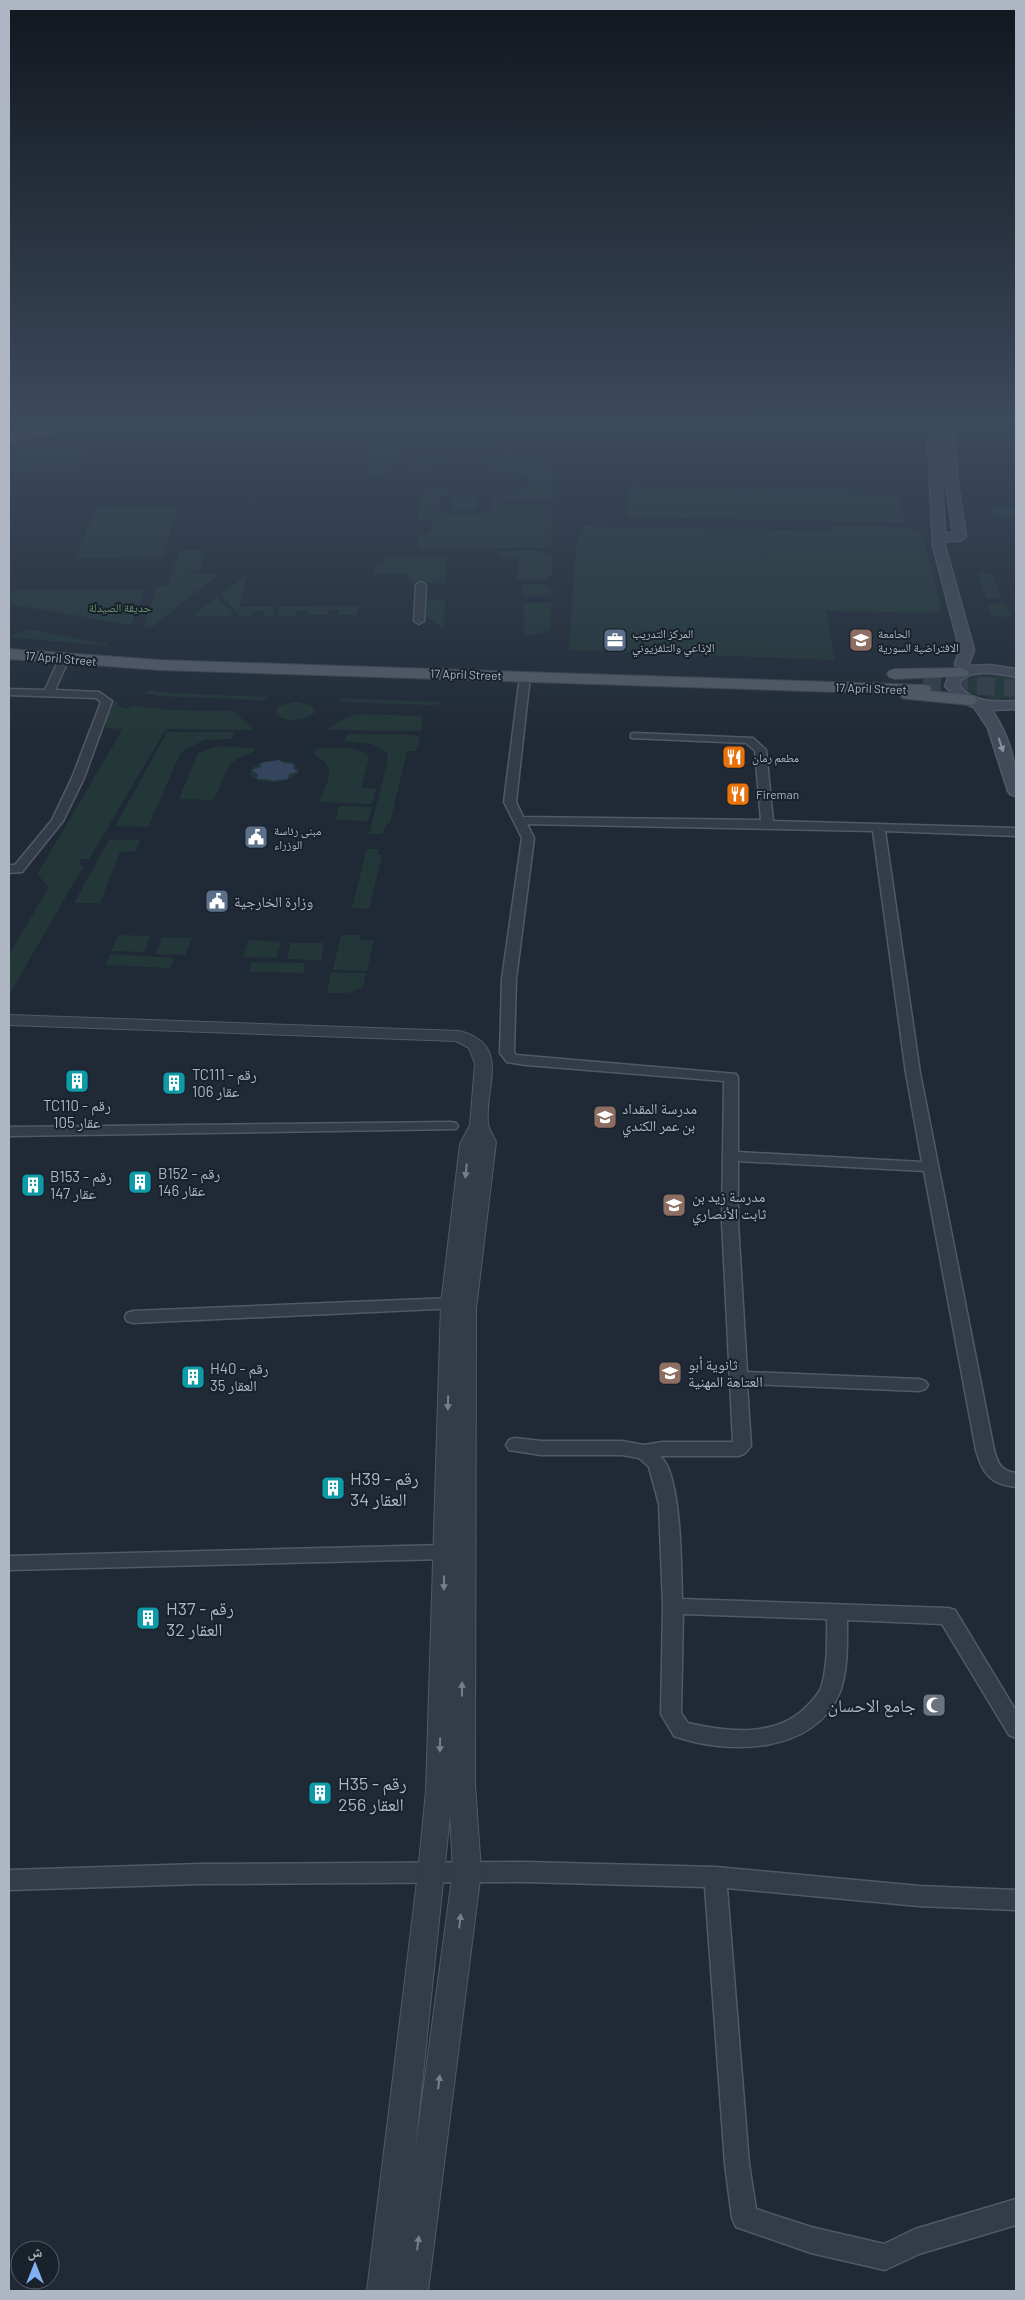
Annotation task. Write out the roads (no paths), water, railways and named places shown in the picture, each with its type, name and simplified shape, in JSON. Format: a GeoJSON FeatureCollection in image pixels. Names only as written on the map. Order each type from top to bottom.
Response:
{"type":"FeatureCollection","features":[{"type":"Feature","properties":{"kind":"main road"},"geometry":{"type":"LineString","coordinates":[[938,526],[941,556],[967,650],[963,658],[963,672]]}},
{"type":"Feature","properties":{"kind":"main road"},"geometry":{"type":"LineString","coordinates":[[938,537],[960,537],[958,526]]}},
{"type":"Feature","properties":{"kind":"main road","name":"17 April Street"},"geometry":{"type":"LineString","coordinates":[[9,642],[118,652],[472,665],[923,687],[529,671],[160,665],[64,660],[9,654]]}},
{"type":"Feature","properties":{"kind":"main road"},"geometry":{"type":"LineString","coordinates":[[966,655],[1001,661],[1016,672]]}},
{"type":"Feature","properties":{"kind":"main road"},"geometry":{"type":"LineString","coordinates":[[632,664],[902,674],[993,669],[1016,672]]}},
{"type":"Feature","properties":{"kind":"main road"},"geometry":{"type":"LineString","coordinates":[[472,665],[529,671],[563,680],[919,694],[974,701],[996,728],[1012,768],[1016,791]]}},
{"type":"Feature","properties":{"kind":"main road"},"geometry":{"type":"LineString","coordinates":[[963,672],[952,681],[952,686],[960,696],[994,706],[1016,705]]}},
{"type":"Feature","properties":{"kind":"street"},"geometry":{"type":"LineString","coordinates":[[419,622],[421,585]]}},
{"type":"Feature","properties":{"kind":"street"},"geometry":{"type":"LineString","coordinates":[[49,693],[64,660]]}},
{"type":"Feature","properties":{"kind":"street"},"geometry":{"type":"LineString","coordinates":[[515,1445],[541,1448],[622,1448],[644,1452],[662,1449],[738,1449],[742,1446],[730,1222],[731,1077],[526,1061],[512,1059],[507,1053],[509,979],[528,838],[510,802],[529,671]]}},
{"type":"Feature","properties":{"kind":"street"},"geometry":{"type":"LineString","coordinates":[[9,692],[99,695],[107,701],[78,778],[58,821],[18,869],[9,869]]}},
{"type":"Feature","properties":{"kind":"street"},"geometry":{"type":"LineString","coordinates":[[635,736],[749,740],[760,750],[767,824]]}},
{"type":"Feature","properties":{"kind":"street"},"geometry":{"type":"LineString","coordinates":[[519,820],[767,824],[1016,832]]}},
{"type":"Feature","properties":{"kind":"street"},"geometry":{"type":"LineString","coordinates":[[878,827],[913,1073],[990,1468],[996,1475],[1016,1480]]}},
{"type":"Feature","properties":{"kind":"street"},"geometry":{"type":"LineString","coordinates":[[9,1020],[459,1036],[475,1044],[481,1052],[484,1064],[479,1125],[469,1144],[451,1304],[439,1791],[432,1873],[383,2291]]}},
{"type":"Feature","properties":{"kind":"street"},"geometry":{"type":"LineString","coordinates":[[412,2291],[467,1871],[462,1785],[466,1309],[487,1142],[479,1125]]}},
{"type":"Feature","properties":{"kind":"street"},"geometry":{"type":"LineString","coordinates":[[9,1132],[451,1126]]}},
{"type":"Feature","properties":{"kind":"street"},"geometry":{"type":"LineString","coordinates":[[731,1156],[930,1167]]}},
{"type":"Feature","properties":{"kind":"street"},"geometry":{"type":"LineString","coordinates":[[133,1318],[451,1304]]}},
{"type":"Feature","properties":{"kind":"street"},"geometry":{"type":"LineString","coordinates":[[739,1378],[919,1385]]}},
{"type":"Feature","properties":{"kind":"street"},"geometry":{"type":"LineString","coordinates":[[644,1452],[657,1463],[663,1479],[668,1504],[673,1606],[671,1714],[680,1730],[710,1738],[749,1738],[786,1733],[811,1718],[829,1693],[837,1650],[837,1612]]}},
{"type":"Feature","properties":{"kind":"street"},"geometry":{"type":"LineString","coordinates":[[9,1562],[444,1552]]}},
{"type":"Feature","properties":{"kind":"street"},"geometry":{"type":"LineString","coordinates":[[673,1606],[948,1616],[1016,1729]]}},
{"type":"Feature","properties":{"kind":"street"},"geometry":{"type":"LineString","coordinates":[[9,1880],[201,1874],[432,1873],[467,1871],[716,1877],[919,1896],[1016,1900]]}},
{"type":"Feature","properties":{"kind":"street"},"geometry":{"type":"LineString","coordinates":[[716,1877],[717,1918],[736,2154],[745,2218],[811,2240],[885,2257],[915,2242],[1016,2212]]}},
{"type":"Feature","properties":{"kind":"water"},"geometry":{"type":"Polygon","coordinates":[[[279,760],[284,763],[294,764],[293,768],[298,772],[289,774],[288,779],[272,781],[257,779],[258,774],[252,770],[261,767],[261,763],[279,760]]]}},
{"type":"Feature","properties":{"kind":"tunnel"},"geometry":{"type":"LineString","coordinates":[[923,683],[1016,688]]}},
{"type":"Feature","properties":{"kind":"place","name":"المركز التدريب الإذاعي والتلفزيوني"},"geometry":{"type":"Point","coordinates":[615,640]}},
{"type":"Feature","properties":{"kind":"place","name":"الحامعة الافتراضية السورية"},"geometry":{"type":"Point","coordinates":[861,640]}},
{"type":"Feature","properties":{"kind":"place","name":"مطعم رمان"},"geometry":{"type":"Point","coordinates":[734,757]}},
{"type":"Feature","properties":{"kind":"place","name":"Fireman"},"geometry":{"type":"Point","coordinates":[738,794]}},
{"type":"Feature","properties":{"kind":"place","name":"مبنى رئاسة الوزراء"},"geometry":{"type":"Point","coordinates":[256,837]}},
{"type":"Feature","properties":{"kind":"place","name":"وزارة الخارجية"},"geometry":{"type":"Point","coordinates":[217,901]}},
{"type":"Feature","properties":{"kind":"place","name":"TC110 - رقم عقار 105"},"geometry":{"type":"Point","coordinates":[77,1081]}},
{"type":"Feature","properties":{"kind":"place","name":"TC111 - رقم عقار 106"},"geometry":{"type":"Point","coordinates":[174,1083]}},
{"type":"Feature","properties":{"kind":"place","name":"مدرسة المقداد بن عمر الكندي"},"geometry":{"type":"Point","coordinates":[605,1117]}},
{"type":"Feature","properties":{"kind":"place","name":"B152 - رقم عقار 146"},"geometry":{"type":"Point","coordinates":[140,1182]}},
{"type":"Feature","properties":{"kind":"place","name":"B153 - رقم عقار 147"},"geometry":{"type":"Point","coordinates":[33,1185]}},
{"type":"Feature","properties":{"kind":"place","name":"مدرسة زيد بن ثابت الأنصاري"},"geometry":{"type":"Point","coordinates":[674,1205]}},
{"type":"Feature","properties":{"kind":"place","name":"ثانوية أبو العتاهة المهنية"},"geometry":{"type":"Point","coordinates":[670,1373]}},
{"type":"Feature","properties":{"kind":"place","name":"H40 - رقم العقار 35"},"geometry":{"type":"Point","coordinates":[193,1377]}},
{"type":"Feature","properties":{"kind":"place","name":"H39 - رقم العقار 34"},"geometry":{"type":"Point","coordinates":[333,1488]}},
{"type":"Feature","properties":{"kind":"place","name":"H37 - رقم العقار 32"},"geometry":{"type":"Point","coordinates":[148,1618]}},
{"type":"Feature","properties":{"kind":"place","name":"جامع الاحسان"},"geometry":{"type":"Point","coordinates":[934,1705]}},
{"type":"Feature","properties":{"kind":"place","name":"H35 - رقم العقار 256"},"geometry":{"type":"Point","coordinates":[320,1793]}},
{"type":"Feature","properties":{"kind":"park label","name":"حديقة الصيدلة"},"geometry":{"type":"Point","coordinates":[120,607]}}]}
